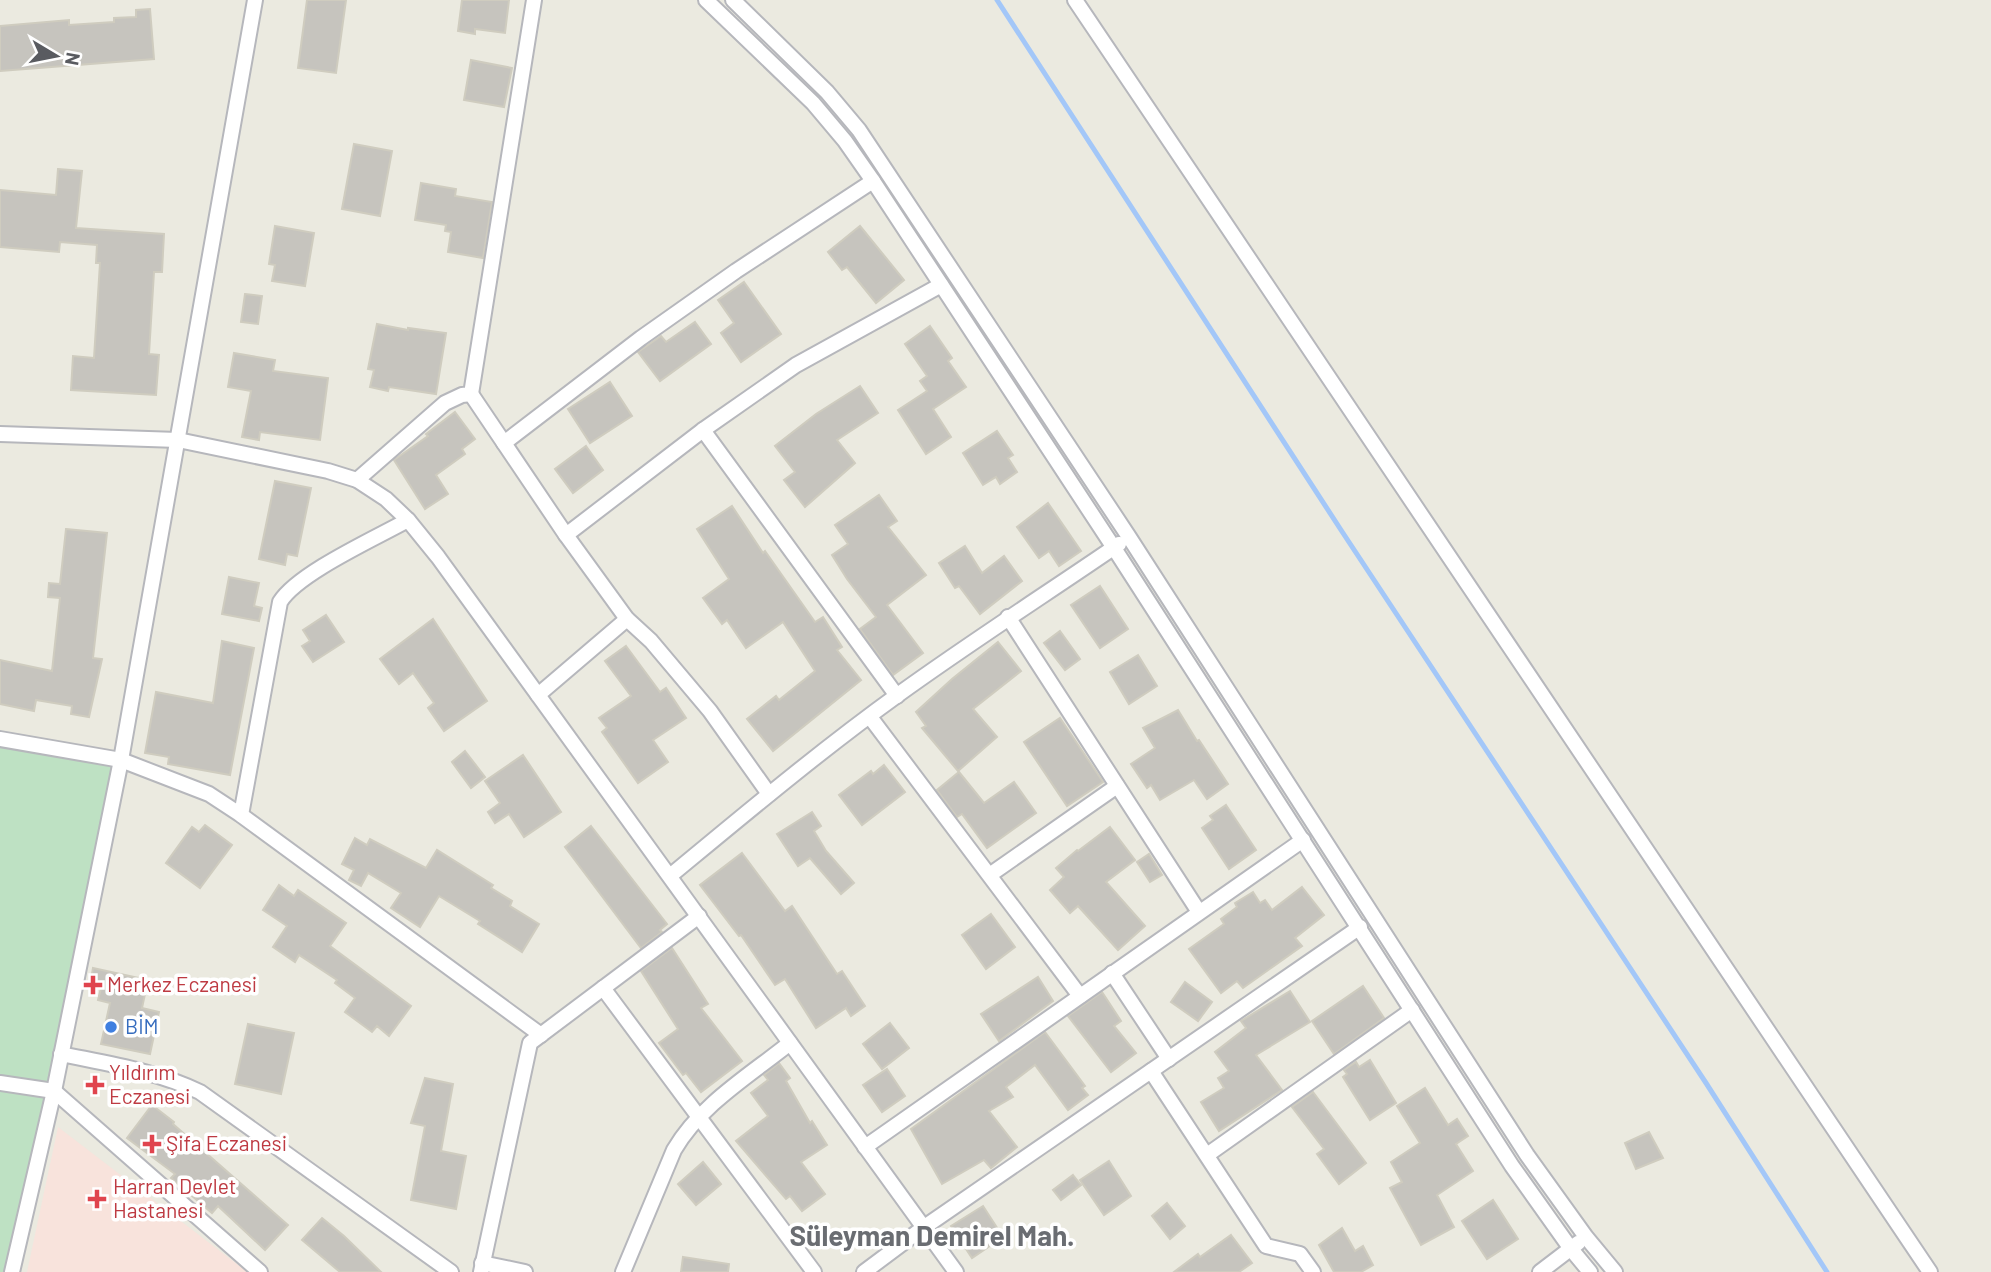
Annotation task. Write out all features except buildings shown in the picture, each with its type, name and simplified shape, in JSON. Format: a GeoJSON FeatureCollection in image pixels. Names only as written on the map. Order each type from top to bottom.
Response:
{"type":"FeatureCollection","features":[{"type":"Feature","properties":{"kind":"street"},"geometry":{"type":"LineString","coordinates":[[12,1272],[54,1091],[121,760],[255,0]]}},
{"type":"Feature","properties":{"kind":"street"},"geometry":{"type":"LineString","coordinates":[[534,0],[471,394],[627,619],[651,641],[702,701],[769,794]]}},
{"type":"Feature","properties":{"kind":"street"},"geometry":{"type":"LineString","coordinates":[[706,0],[813,103],[845,141],[873,181],[1303,839],[1512,1166],[1590,1272]]}},
{"type":"Feature","properties":{"kind":"street"},"geometry":{"type":"LineString","coordinates":[[733,0],[827,92],[859,130],[1129,537],[1527,1155],[1586,1237],[1615,1272]]}},
{"type":"Feature","properties":{"kind":"street"},"geometry":{"type":"LineString","coordinates":[[1075,0],[1930,1272]]}},
{"type":"Feature","properties":{"kind":"street"},"geometry":{"type":"LineString","coordinates":[[504,443],[694,301],[873,181]]}},
{"type":"Feature","properties":{"kind":"street"},"geometry":{"type":"LineString","coordinates":[[566,534],[703,430],[796,365],[941,285]]}},
{"type":"Feature","properties":{"kind":"street"},"geometry":{"type":"LineString","coordinates":[[357,480],[445,402],[471,394]]}},
{"type":"Feature","properties":{"kind":"street"},"geometry":{"type":"LineString","coordinates":[[703,430],[897,696]]}},
{"type":"Feature","properties":{"kind":"street"},"geometry":{"type":"LineString","coordinates":[[0,434],[178,440],[284,460],[357,480],[386,499],[408,520],[538,695],[956,1272]]}},
{"type":"Feature","properties":{"kind":"street"},"geometry":{"type":"LineString","coordinates":[[241,815],[280,602],[302,579],[408,520]]}},
{"type":"Feature","properties":{"kind":"street"},"geometry":{"type":"LineString","coordinates":[[670,876],[769,794],[897,696],[1008,617],[1129,537]]}},
{"type":"Feature","properties":{"kind":"street"},"geometry":{"type":"LineString","coordinates":[[1008,617],[1199,912]]}},
{"type":"Feature","properties":{"kind":"street"},"geometry":{"type":"LineString","coordinates":[[538,695],[627,619]]}},
{"type":"Feature","properties":{"kind":"street"},"geometry":{"type":"LineString","coordinates":[[870,717],[991,874],[1080,996]]}},
{"type":"Feature","properties":{"kind":"street"},"geometry":{"type":"LineString","coordinates":[[0,739],[121,760],[209,794],[541,1035]]}},
{"type":"Feature","properties":{"kind":"street"},"geometry":{"type":"LineString","coordinates":[[991,874],[1117,786]]}},
{"type":"Feature","properties":{"kind":"street"},"geometry":{"type":"LineString","coordinates":[[865,1147],[1303,839]]}},
{"type":"Feature","properties":{"kind":"street"},"geometry":{"type":"LineString","coordinates":[[525,1272],[481,1268],[530,1043],[699,916]]}},
{"type":"Feature","properties":{"kind":"street"},"geometry":{"type":"LineString","coordinates":[[864,1272],[923,1228],[1360,927]]}},
{"type":"Feature","properties":{"kind":"street"},"geometry":{"type":"LineString","coordinates":[[1112,973],[1169,1059]]}},
{"type":"Feature","properties":{"kind":"street"},"geometry":{"type":"LineString","coordinates":[[603,988],[814,1272]]}},
{"type":"Feature","properties":{"kind":"street"},"geometry":{"type":"LineString","coordinates":[[1207,1155],[1412,1010]]}},
{"type":"Feature","properties":{"kind":"street"},"geometry":{"type":"LineString","coordinates":[[623,1272],[674,1150],[684,1133],[698,1116],[790,1043]]}},
{"type":"Feature","properties":{"kind":"street"},"geometry":{"type":"LineString","coordinates":[[61,1054],[151,1073],[200,1093],[451,1272]]}},
{"type":"Feature","properties":{"kind":"street"},"geometry":{"type":"LineString","coordinates":[[1151,1072],[1266,1246],[1300,1254],[1313,1272]]}},
{"type":"Feature","properties":{"kind":"street"},"geometry":{"type":"LineString","coordinates":[[0,1083],[54,1091],[260,1272]]}},
{"type":"Feature","properties":{"kind":"street"},"geometry":{"type":"LineString","coordinates":[[1540,1272],[1586,1237]]}},
{"type":"Feature","properties":{"kind":"shaded area","name":"Harran Devlet Hastanesi"},"geometry":{"type":"Polygon","coordinates":[[[58,1127],[246,1271],[246,1272],[27,1272],[58,1127]]]}},
{"type":"Feature","properties":{"kind":"green space"},"geometry":{"type":"Polygon","coordinates":[[[0,739],[121,760],[12,1272],[0,1272],[0,739]]]}},
{"type":"Feature","properties":{"kind":"waterway"},"geometry":{"type":"LineString","coordinates":[[997,0],[1827,1272]]}},
{"type":"Feature","properties":{"kind":"place","name":"Merkez Eczanesi"},"geometry":{"type":"Point","coordinates":[93,985]}},
{"type":"Feature","properties":{"kind":"place","name":"BİM"},"geometry":{"type":"Point","coordinates":[111,1027]}},
{"type":"Feature","properties":{"kind":"place","name":"Yıldırım Eczanesi"},"geometry":{"type":"Point","coordinates":[95,1085]}},
{"type":"Feature","properties":{"kind":"place","name":"Şifa Eczanesi"},"geometry":{"type":"Point","coordinates":[152,1144]}},
{"type":"Feature","properties":{"kind":"place","name":"Harran Devlet Hastanesi"},"geometry":{"type":"Point","coordinates":[97,1199]}},
{"type":"Feature","properties":{"kind":"district","name":"Süleyman Demirel Mah."},"geometry":{"type":"Point","coordinates":[932,1236]}}]}
